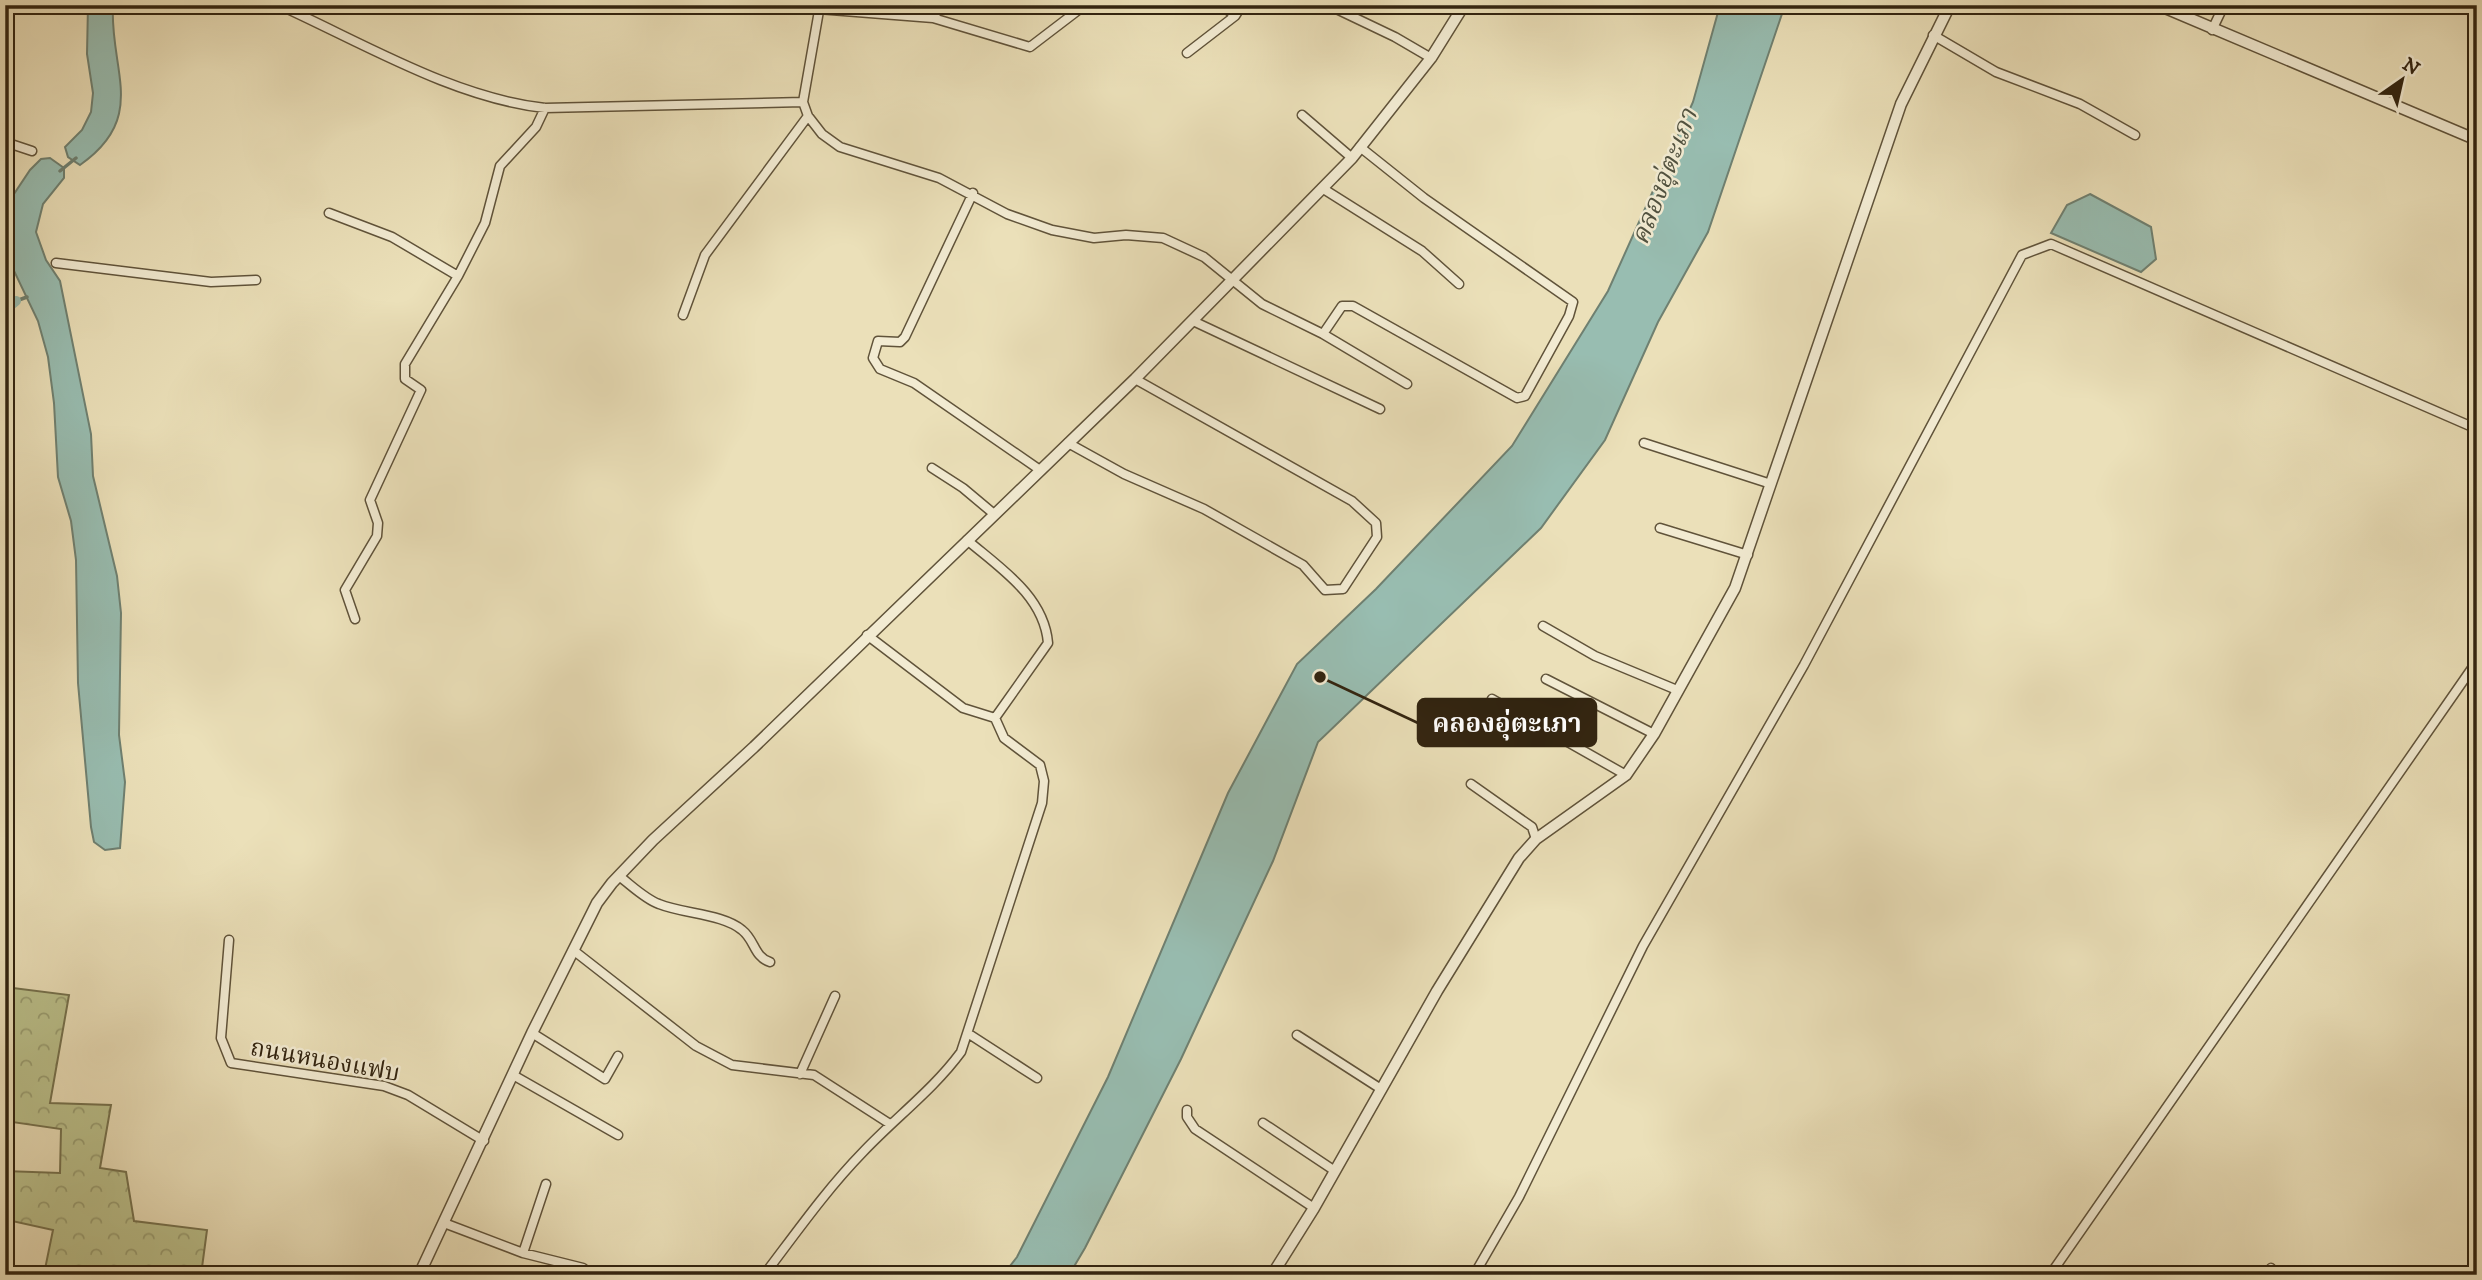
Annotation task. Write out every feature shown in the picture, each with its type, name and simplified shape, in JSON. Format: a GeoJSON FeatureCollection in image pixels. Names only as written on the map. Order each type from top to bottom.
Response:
{"type":"FeatureCollection","features":[{"type":"Feature","properties":{"kind":"street"},"geometry":{"type":"LineString","coordinates":[[279,5],[459,88],[508,104],[545,108],[803,102]]}},
{"type":"Feature","properties":{"kind":"street"},"geometry":{"type":"LineString","coordinates":[[933,18],[942,5]]}},
{"type":"Feature","properties":{"kind":"street"},"geometry":{"type":"LineString","coordinates":[[1085,5],[1030,47],[933,18],[819,7],[803,102],[808,116],[821,134],[840,147],[939,178],[972,193],[1007,214],[1052,230],[1094,238],[1126,235],[1163,238],[1203,257],[1262,304],[1324,334],[1407,384]]}},
{"type":"Feature","properties":{"kind":"street"},"geometry":{"type":"LineString","coordinates":[[1222,5],[1235,16]]}},
{"type":"Feature","properties":{"kind":"street"},"geometry":{"type":"LineString","coordinates":[[1187,53],[1235,16],[1242,5]]}},
{"type":"Feature","properties":{"kind":"street"},"geometry":{"type":"LineString","coordinates":[[1328,5],[1395,37],[1431,58]]}},
{"type":"Feature","properties":{"kind":"street"},"geometry":{"type":"LineString","coordinates":[[419,1275],[573,950],[597,904],[619,876],[1135,379],[1352,158],[1431,58],[1464,5]]}},
{"type":"Feature","properties":{"kind":"street"},"geometry":{"type":"LineString","coordinates":[[1272,1275],[1314,1208],[1505,880],[1535,838],[1626,775],[1654,734],[1735,588],[1901,104],[1950,5]]}},
{"type":"Feature","properties":{"kind":"street"},"geometry":{"type":"LineString","coordinates":[[2158,5],[2211,30],[2477,140]]}},
{"type":"Feature","properties":{"kind":"street"},"geometry":{"type":"LineString","coordinates":[[2211,30],[2224,5]]}},
{"type":"Feature","properties":{"kind":"street"},"geometry":{"type":"LineString","coordinates":[[1933,35],[1996,72],[2080,104],[2135,135]]}},
{"type":"Feature","properties":{"kind":"street"},"geometry":{"type":"LineString","coordinates":[[355,619],[345,590],[377,536],[377,523],[370,500],[421,390],[405,379],[403,371],[485,223],[500,166],[536,127],[545,108]]}},
{"type":"Feature","properties":{"kind":"street"},"geometry":{"type":"LineString","coordinates":[[1302,115],[1352,158]]}},
{"type":"Feature","properties":{"kind":"street"},"geometry":{"type":"LineString","coordinates":[[683,315],[705,255],[808,116]]}},
{"type":"Feature","properties":{"kind":"street"},"geometry":{"type":"LineString","coordinates":[[5,142],[32,151]]}},
{"type":"Feature","properties":{"kind":"street"},"geometry":{"type":"LineString","coordinates":[[1324,334],[1342,306],[1353,306],[1517,398],[1525,396],[1569,316],[1573,302],[1424,198],[1360,147]]}},
{"type":"Feature","properties":{"kind":"street"},"geometry":{"type":"LineString","coordinates":[[1322,188],[1422,251],[1459,284]]}},
{"type":"Feature","properties":{"kind":"street"},"geometry":{"type":"LineString","coordinates":[[972,193],[905,337],[900,342],[878,341],[873,358],[880,369],[914,383],[1040,470]]}},
{"type":"Feature","properties":{"kind":"street"},"geometry":{"type":"LineString","coordinates":[[329,213],[398,240],[458,276]]}},
{"type":"Feature","properties":{"kind":"street"},"geometry":{"type":"LineString","coordinates":[[1474,1275],[1518,1197],[1643,946],[1804,665],[2022,255],[2051,244],[2477,429]]}},
{"type":"Feature","properties":{"kind":"street"},"geometry":{"type":"LineString","coordinates":[[56,264],[211,282],[256,280]]}},
{"type":"Feature","properties":{"kind":"street"},"geometry":{"type":"LineString","coordinates":[[1193,321],[1380,409]]}},
{"type":"Feature","properties":{"kind":"street"},"geometry":{"type":"LineString","coordinates":[[1068,443],[1125,474],[1204,509],[1303,565],[1325,590],[1343,589],[1377,537],[1376,523],[1352,501],[1135,379]]}},
{"type":"Feature","properties":{"kind":"street"},"geometry":{"type":"LineString","coordinates":[[1644,443],[1771,484]]}},
{"type":"Feature","properties":{"kind":"street"},"geometry":{"type":"LineString","coordinates":[[932,468],[963,488],[994,514]]}},
{"type":"Feature","properties":{"kind":"street"},"geometry":{"type":"LineString","coordinates":[[1660,528],[1748,555]]}},
{"type":"Feature","properties":{"kind":"street"},"geometry":{"type":"LineString","coordinates":[[967,540],[1026,591],[1047,634],[1048,643],[995,718]]}},
{"type":"Feature","properties":{"kind":"street"},"geometry":{"type":"LineString","coordinates":[[1543,626],[1595,656],[1678,690]]}},
{"type":"Feature","properties":{"kind":"street"},"geometry":{"type":"LineString","coordinates":[[764,1275],[820,1200],[890,1124],[943,1076],[961,1052],[969,1034],[992,949],[1042,803],[1044,782],[1040,765],[1004,738],[995,718],[963,708],[867,635]]}},
{"type":"Feature","properties":{"kind":"street"},"geometry":{"type":"LineString","coordinates":[[2050,1275],[2477,661]]}},
{"type":"Feature","properties":{"kind":"street"},"geometry":{"type":"LineString","coordinates":[[1546,679],[1654,734]]}},
{"type":"Feature","properties":{"kind":"street"},"geometry":{"type":"LineString","coordinates":[[1492,699],[1626,775]]}},
{"type":"Feature","properties":{"kind":"street"},"geometry":{"type":"LineString","coordinates":[[1471,784],[1532,827],[1535,838]]}},
{"type":"Feature","properties":{"kind":"street"},"geometry":{"type":"LineString","coordinates":[[619,876],[656,903],[697,916],[713,916],[742,929],[762,959],[770,962]]}},
{"type":"Feature","properties":{"kind":"street","name":"ถนนหนองแฟบ"},"geometry":{"type":"LineString","coordinates":[[229,940],[221,1038],[231,1063],[384,1086],[408,1095],[484,1141]]}},
{"type":"Feature","properties":{"kind":"street"},"geometry":{"type":"LineString","coordinates":[[573,950],[696,1046],[732,1065],[814,1074],[890,1124]]}},
{"type":"Feature","properties":{"kind":"street"},"geometry":{"type":"LineString","coordinates":[[800,1074],[835,996]]}},
{"type":"Feature","properties":{"kind":"street"},"geometry":{"type":"LineString","coordinates":[[532,1033],[605,1079],[618,1056]]}},
{"type":"Feature","properties":{"kind":"street"},"geometry":{"type":"LineString","coordinates":[[969,1034],[1037,1078]]}},
{"type":"Feature","properties":{"kind":"street"},"geometry":{"type":"LineString","coordinates":[[1297,1035],[1381,1089]]}},
{"type":"Feature","properties":{"kind":"street"},"geometry":{"type":"LineString","coordinates":[[513,1074],[618,1135]]}},
{"type":"Feature","properties":{"kind":"street"},"geometry":{"type":"LineString","coordinates":[[1187,1110],[1188,1120],[1195,1129],[1314,1208]]}},
{"type":"Feature","properties":{"kind":"street"},"geometry":{"type":"LineString","coordinates":[[1264,1123],[1335,1171]]}},
{"type":"Feature","properties":{"kind":"street"},"geometry":{"type":"LineString","coordinates":[[523,1253],[546,1184]]}},
{"type":"Feature","properties":{"kind":"street"},"geometry":{"type":"LineString","coordinates":[[444,1223],[523,1253],[583,1268],[592,1275]]}},
{"type":"Feature","properties":{"kind":"green space"},"geometry":{"type":"Polygon","coordinates":[[[5,987],[69,995],[50,1103],[111,1105],[100,1168],[126,1172],[134,1221],[207,1230],[201,1275],[118,1275],[45,1269],[53,1230],[12,1221],[13,1197],[5,1195],[5,1171],[60,1173],[61,1129],[5,1121],[5,987]]]}},
{"type":"Feature","properties":{"kind":"water"},"geometry":{"type":"Polygon","coordinates":[[[88,5],[113,5],[113,28],[121,91],[120,110],[114,129],[101,147],[80,165],[68,157],[65,147],[82,130],[91,112],[93,93],[87,54],[88,5]]]}},
{"type":"Feature","properties":{"kind":"water"},"geometry":{"type":"Polygon","coordinates":[[[1720,5],[1785,5],[1708,232],[1658,322],[1605,440],[1541,528],[1318,742],[1273,861],[1181,1059],[1085,1248],[1069,1275],[1003,1275],[1017,1257],[1108,1077],[1228,793],[1297,664],[1376,589],[1512,446],[1608,291],[1693,102],[1720,5]]]}},
{"type":"Feature","properties":{"kind":"water"},"geometry":{"type":"Polygon","coordinates":[[[50,158],[64,168],[64,178],[43,204],[36,232],[46,260],[60,281],[91,434],[93,476],[117,576],[121,613],[119,735],[125,782],[120,848],[105,850],[94,842],[91,827],[78,683],[76,560],[71,521],[58,477],[54,403],[48,357],[38,321],[5,252],[5,216],[10,200],[30,170],[41,159],[50,158]]]}},
{"type":"Feature","properties":{"kind":"water"},"geometry":{"type":"Polygon","coordinates":[[[2090,194],[2151,227],[2156,259],[2141,272],[2051,233],[2067,205],[2090,194]]]}},
{"type":"Feature","properties":{"kind":"waterway"},"geometry":{"type":"LineString","coordinates":[[60,171],[76,158]]}},
{"type":"Feature","properties":{"kind":"waterway"},"geometry":{"type":"LineString","coordinates":[[16,301],[27,297]]}},
{"type":"Feature","properties":{"kind":"waterway"},"geometry":{"type":"LineString","coordinates":[[5,310],[16,301]]}},
{"type":"Feature","properties":{"kind":"place","name":"คลองอุ่ตะเภา"},"geometry":{"type":"Point","coordinates":[1320,677]}}]}
